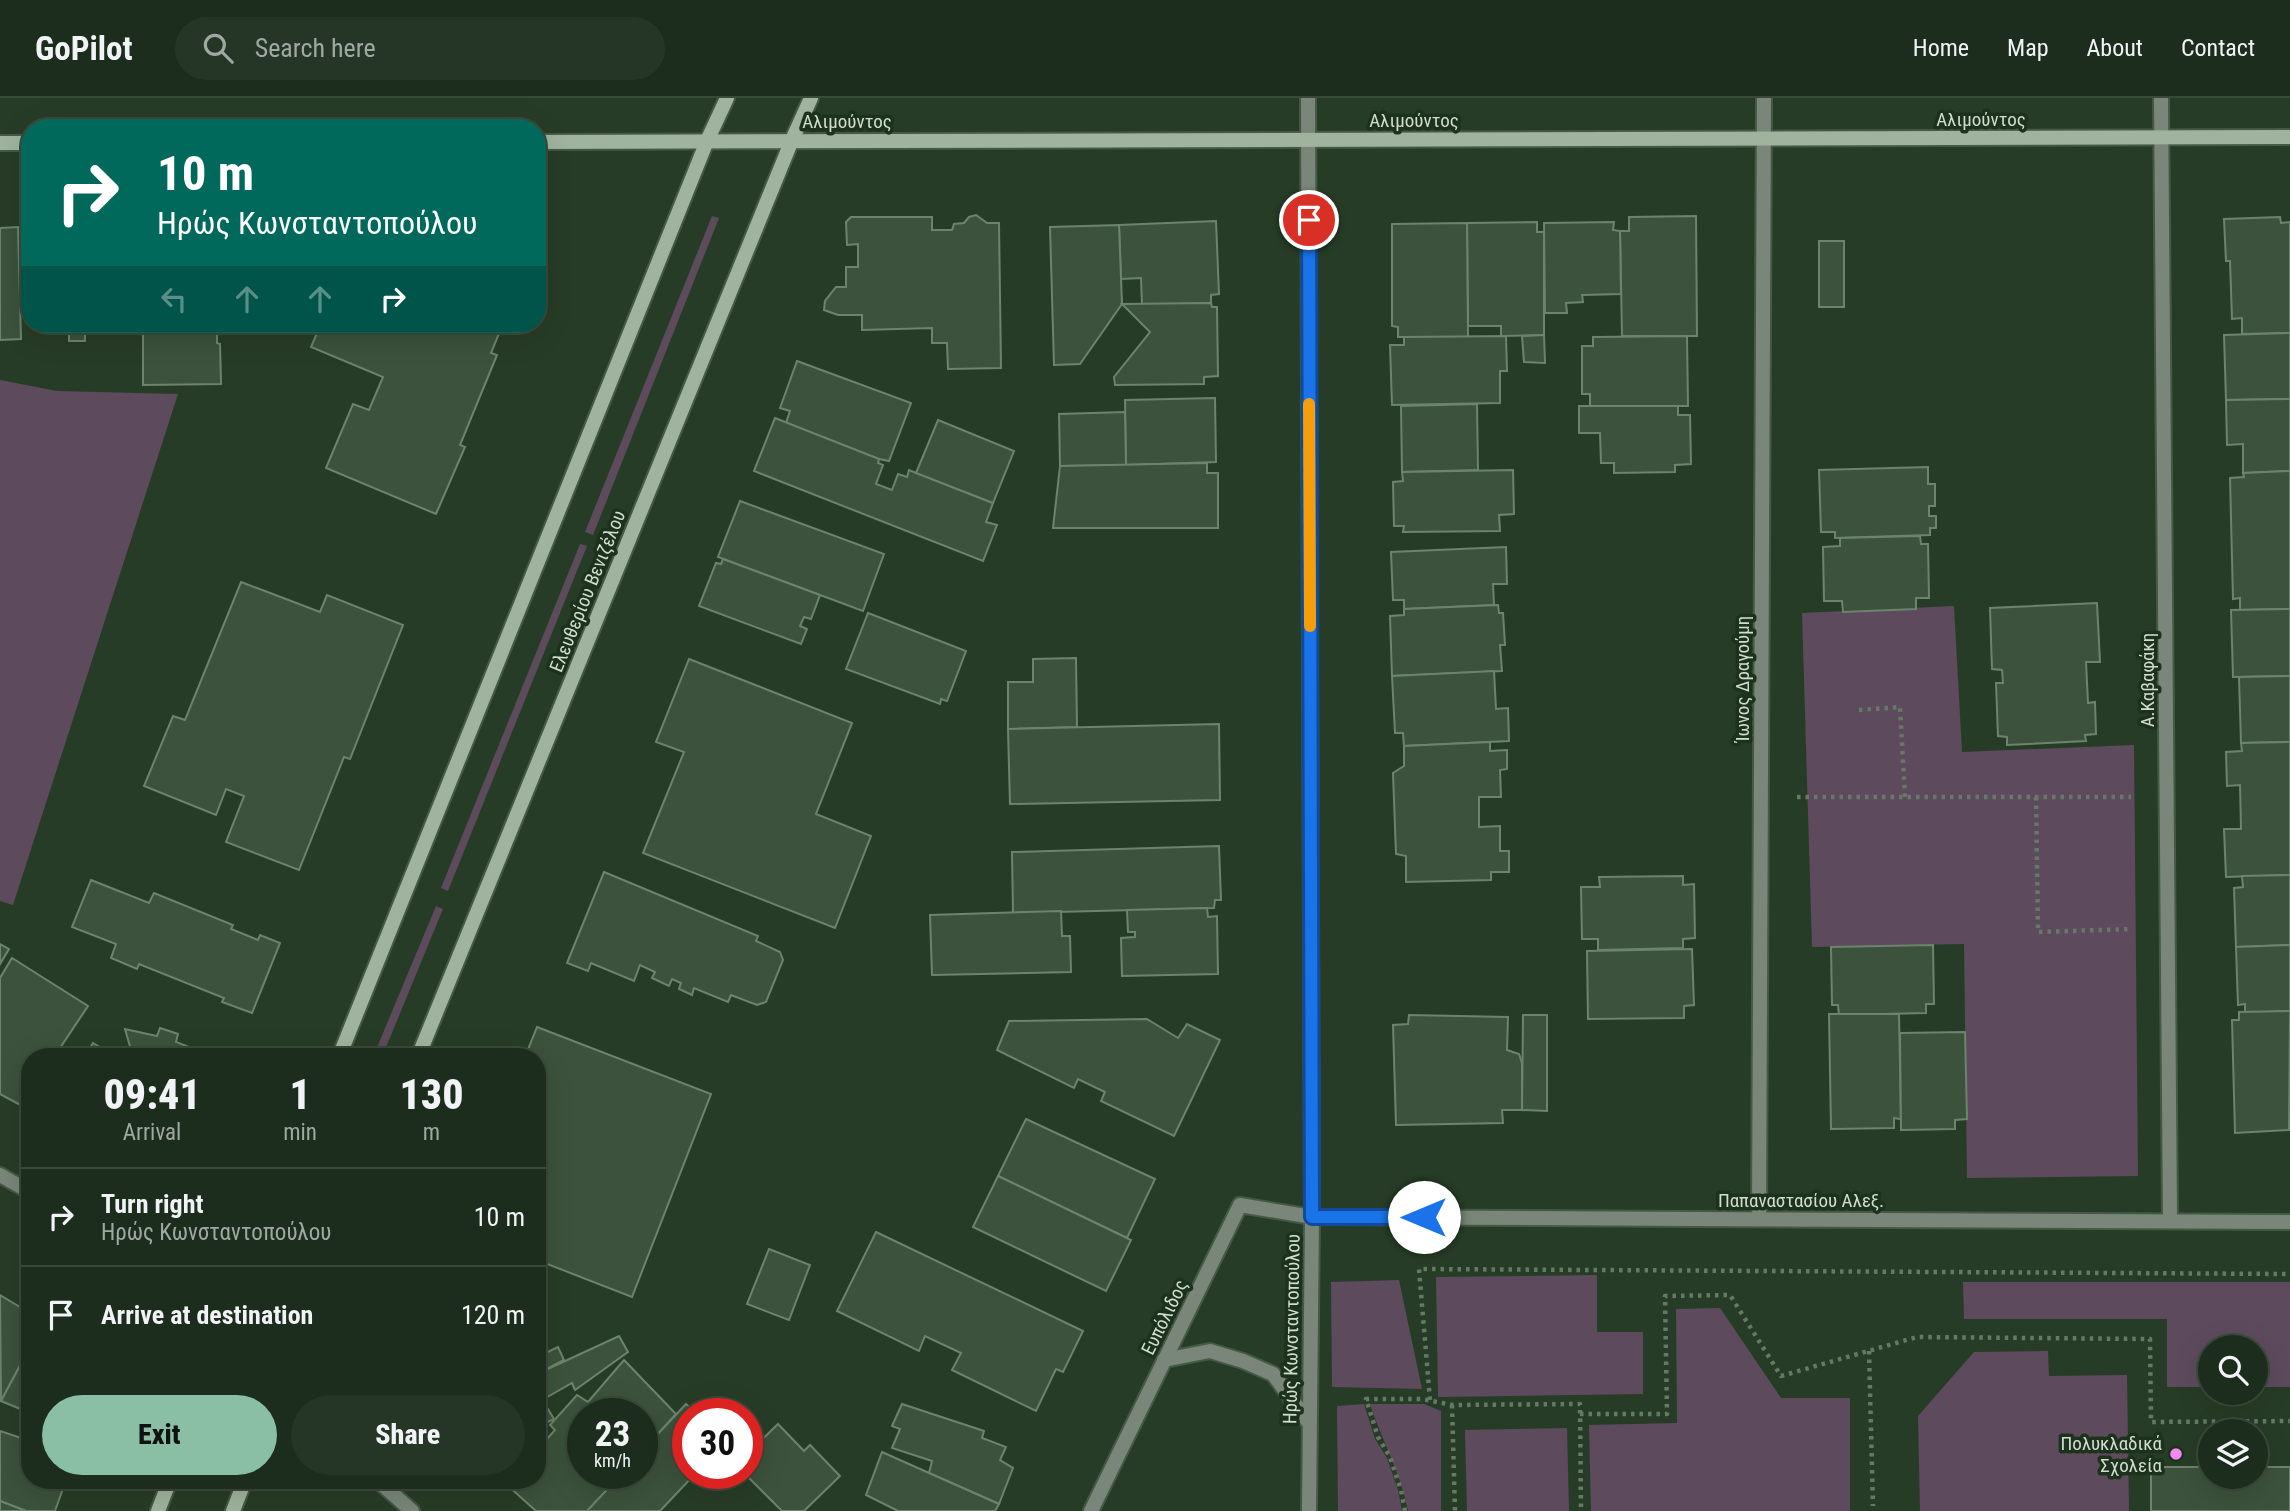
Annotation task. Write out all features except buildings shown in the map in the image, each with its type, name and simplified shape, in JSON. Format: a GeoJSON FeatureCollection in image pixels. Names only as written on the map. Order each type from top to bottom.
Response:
{"type":"FeatureCollection","features":[{"type":"Feature","properties":{"kind":"street"},"geometry":{"type":"LineString","coordinates":[[343,1048],[707,141],[727,98]]}},
{"type":"Feature","properties":{"kind":"street","name":"Ελευθερίου Βενιζέλου"},"geometry":{"type":"LineString","coordinates":[[422,1048],[811,98]]}},
{"type":"Feature","properties":{"kind":"street","name":"Ηρώς Κωνσταντοπούλου"},"geometry":{"type":"LineString","coordinates":[[1308,98],[1312,1217],[1309,1511]]}},
{"type":"Feature","properties":{"kind":"street","name":"Ίωνος Δραγούμη"},"geometry":{"type":"LineString","coordinates":[[1759,1219],[1764,98]]}},
{"type":"Feature","properties":{"kind":"street","name":"Α.Καβαφάκη"},"geometry":{"type":"LineString","coordinates":[[2161,98],[2170,1221]]}},
{"type":"Feature","properties":{"kind":"street","name":"Αλιμούντος"},"geometry":{"type":"LineString","coordinates":[[546,142],[2290,137]]}},
{"type":"Feature","properties":{"kind":"street"},"geometry":{"type":"LineString","coordinates":[[0,143],[21,143]]}},
{"type":"Feature","properties":{"kind":"street"},"geometry":{"type":"LineString","coordinates":[[0,1175],[21,1187]]}},
{"type":"Feature","properties":{"kind":"street","name":"Ευπόλιδος"},"geometry":{"type":"LineString","coordinates":[[1091,1511],[1240,1205],[1312,1217]]}},
{"type":"Feature","properties":{"kind":"street","name":"Παπαναστασίου Αλεξ."},"geometry":{"type":"LineString","coordinates":[[1312,1217],[2290,1222]]}},
{"type":"Feature","properties":{"kind":"street"},"geometry":{"type":"LineString","coordinates":[[1164,1360],[1210,1351],[1273,1374],[1309,1423]]}},
{"type":"Feature","properties":{"kind":"street"},"geometry":{"type":"LineString","coordinates":[[158,1511],[167,1489]]}},
{"type":"Feature","properties":{"kind":"street"},"geometry":{"type":"LineString","coordinates":[[233,1511],[242,1489]]}},
{"type":"Feature","properties":{"kind":"street"},"geometry":{"type":"LineString","coordinates":[[387,1489],[412,1511]]}},
{"type":"Feature","properties":{"kind":"path"},"geometry":{"type":"LineString","coordinates":[[1859,710],[1900,707],[1905,797]]}},
{"type":"Feature","properties":{"kind":"path"},"geometry":{"type":"LineString","coordinates":[[1761,797],[2167,797]]}},
{"type":"Feature","properties":{"kind":"path"},"geometry":{"type":"LineString","coordinates":[[2036,797],[2038,932],[2168,928]]}},
{"type":"Feature","properties":{"kind":"path"},"geometry":{"type":"LineString","coordinates":[[1430,1400],[1419,1269],[2290,1273]]}},
{"type":"Feature","properties":{"kind":"path"},"geometry":{"type":"LineString","coordinates":[[1580,1414],[1667,1414],[1665,1296],[1730,1295],[1781,1376],[1917,1338],[2150,1339],[2151,1422],[2290,1421]]}},
{"type":"Feature","properties":{"kind":"path"},"geometry":{"type":"LineString","coordinates":[[1869,1352],[1874,1506]]}},
{"type":"Feature","properties":{"kind":"path"},"geometry":{"type":"LineString","coordinates":[[1405,1511],[1390,1457],[1378,1437],[1366,1399],[1430,1400],[1452,1405],[1580,1404],[1581,1511]]}},
{"type":"Feature","properties":{"kind":"path"},"geometry":{"type":"LineString","coordinates":[[1452,1405],[1455,1511]]}},
{"type":"Feature","properties":{"kind":"shaded area"},"geometry":{"type":"Polygon","coordinates":[[[712,216],[719,218],[593,535],[585,532],[712,216]]]}},
{"type":"Feature","properties":{"kind":"shaded area"},"geometry":{"type":"Polygon","coordinates":[[[0,380],[57,391],[178,394],[13,905],[0,901],[0,380]]]}},
{"type":"Feature","properties":{"kind":"shaded area"},"geometry":{"type":"Polygon","coordinates":[[[580,544],[587,546],[448,891],[441,888],[580,544]]]}},
{"type":"Feature","properties":{"kind":"shaded area"},"geometry":{"type":"Polygon","coordinates":[[[1954,606],[1962,752],[2134,745],[2138,1176],[1967,1178],[1964,944],[1812,947],[1802,613],[1954,606]]]}},
{"type":"Feature","properties":{"kind":"shaded area"},"geometry":{"type":"Polygon","coordinates":[[[436,906],[443,909],[386,1048],[377,1048],[436,906]]]}},
{"type":"Feature","properties":{"kind":"shaded area"},"geometry":{"type":"Polygon","coordinates":[[[1597,1275],[1597,1332],[1643,1332],[1643,1394],[1438,1397],[1436,1277],[1597,1275]]]}},
{"type":"Feature","properties":{"kind":"shaded area"},"geometry":{"type":"Polygon","coordinates":[[[1399,1280],[1422,1389],[1332,1387],[1331,1282],[1399,1280]]]}},
{"type":"Feature","properties":{"kind":"shaded area"},"geometry":{"type":"Polygon","coordinates":[[[1963,1282],[2290,1282],[2290,1387],[2268,1387],[2268,1335],[2198,1335],[2198,1387],[2167,1387],[2167,1319],[1964,1319],[1963,1282]]]}},
{"type":"Feature","properties":{"kind":"shaded area"},"geometry":{"type":"Polygon","coordinates":[[[1720,1308],[1781,1398],[1850,1398],[1850,1511],[1591,1511],[1589,1425],[1677,1423],[1676,1309],[1720,1308]]]}},
{"type":"Feature","properties":{"kind":"shaded area"},"geometry":{"type":"Polygon","coordinates":[[[2048,1351],[2049,1376],[2127,1375],[2129,1511],[1920,1511],[1918,1416],[1974,1352],[2048,1351]]]}},
{"type":"Feature","properties":{"kind":"shaded area"},"geometry":{"type":"Polygon","coordinates":[[[1364,1404],[1375,1439],[1387,1458],[1402,1511],[1338,1511],[1337,1406],[1364,1404]]]}},
{"type":"Feature","properties":{"kind":"shaded area"},"geometry":{"type":"Polygon","coordinates":[[[1370,1404],[1424,1404],[1441,1411],[1441,1511],[1408,1511],[1401,1483],[1370,1404]]]}},
{"type":"Feature","properties":{"kind":"shaded area"},"geometry":{"type":"Polygon","coordinates":[[[1567,1428],[1569,1511],[1467,1511],[1465,1430],[1567,1428]]]}},
{"type":"Feature","properties":{"kind":"slow traffic"},"geometry":{"type":"LineString","coordinates":[[1309,404],[1310,626]]}},
{"type":"Feature","properties":{"kind":"place","name":"Πολυκλαδικά Σχολεία"},"geometry":{"type":"Point","coordinates":[2176,1454]}},
{"type":"Feature","properties":{"kind":"route"},"geometry":{"type":"LineString","coordinates":[[1309,220],[1312,1217],[1424,1217]]}}]}
